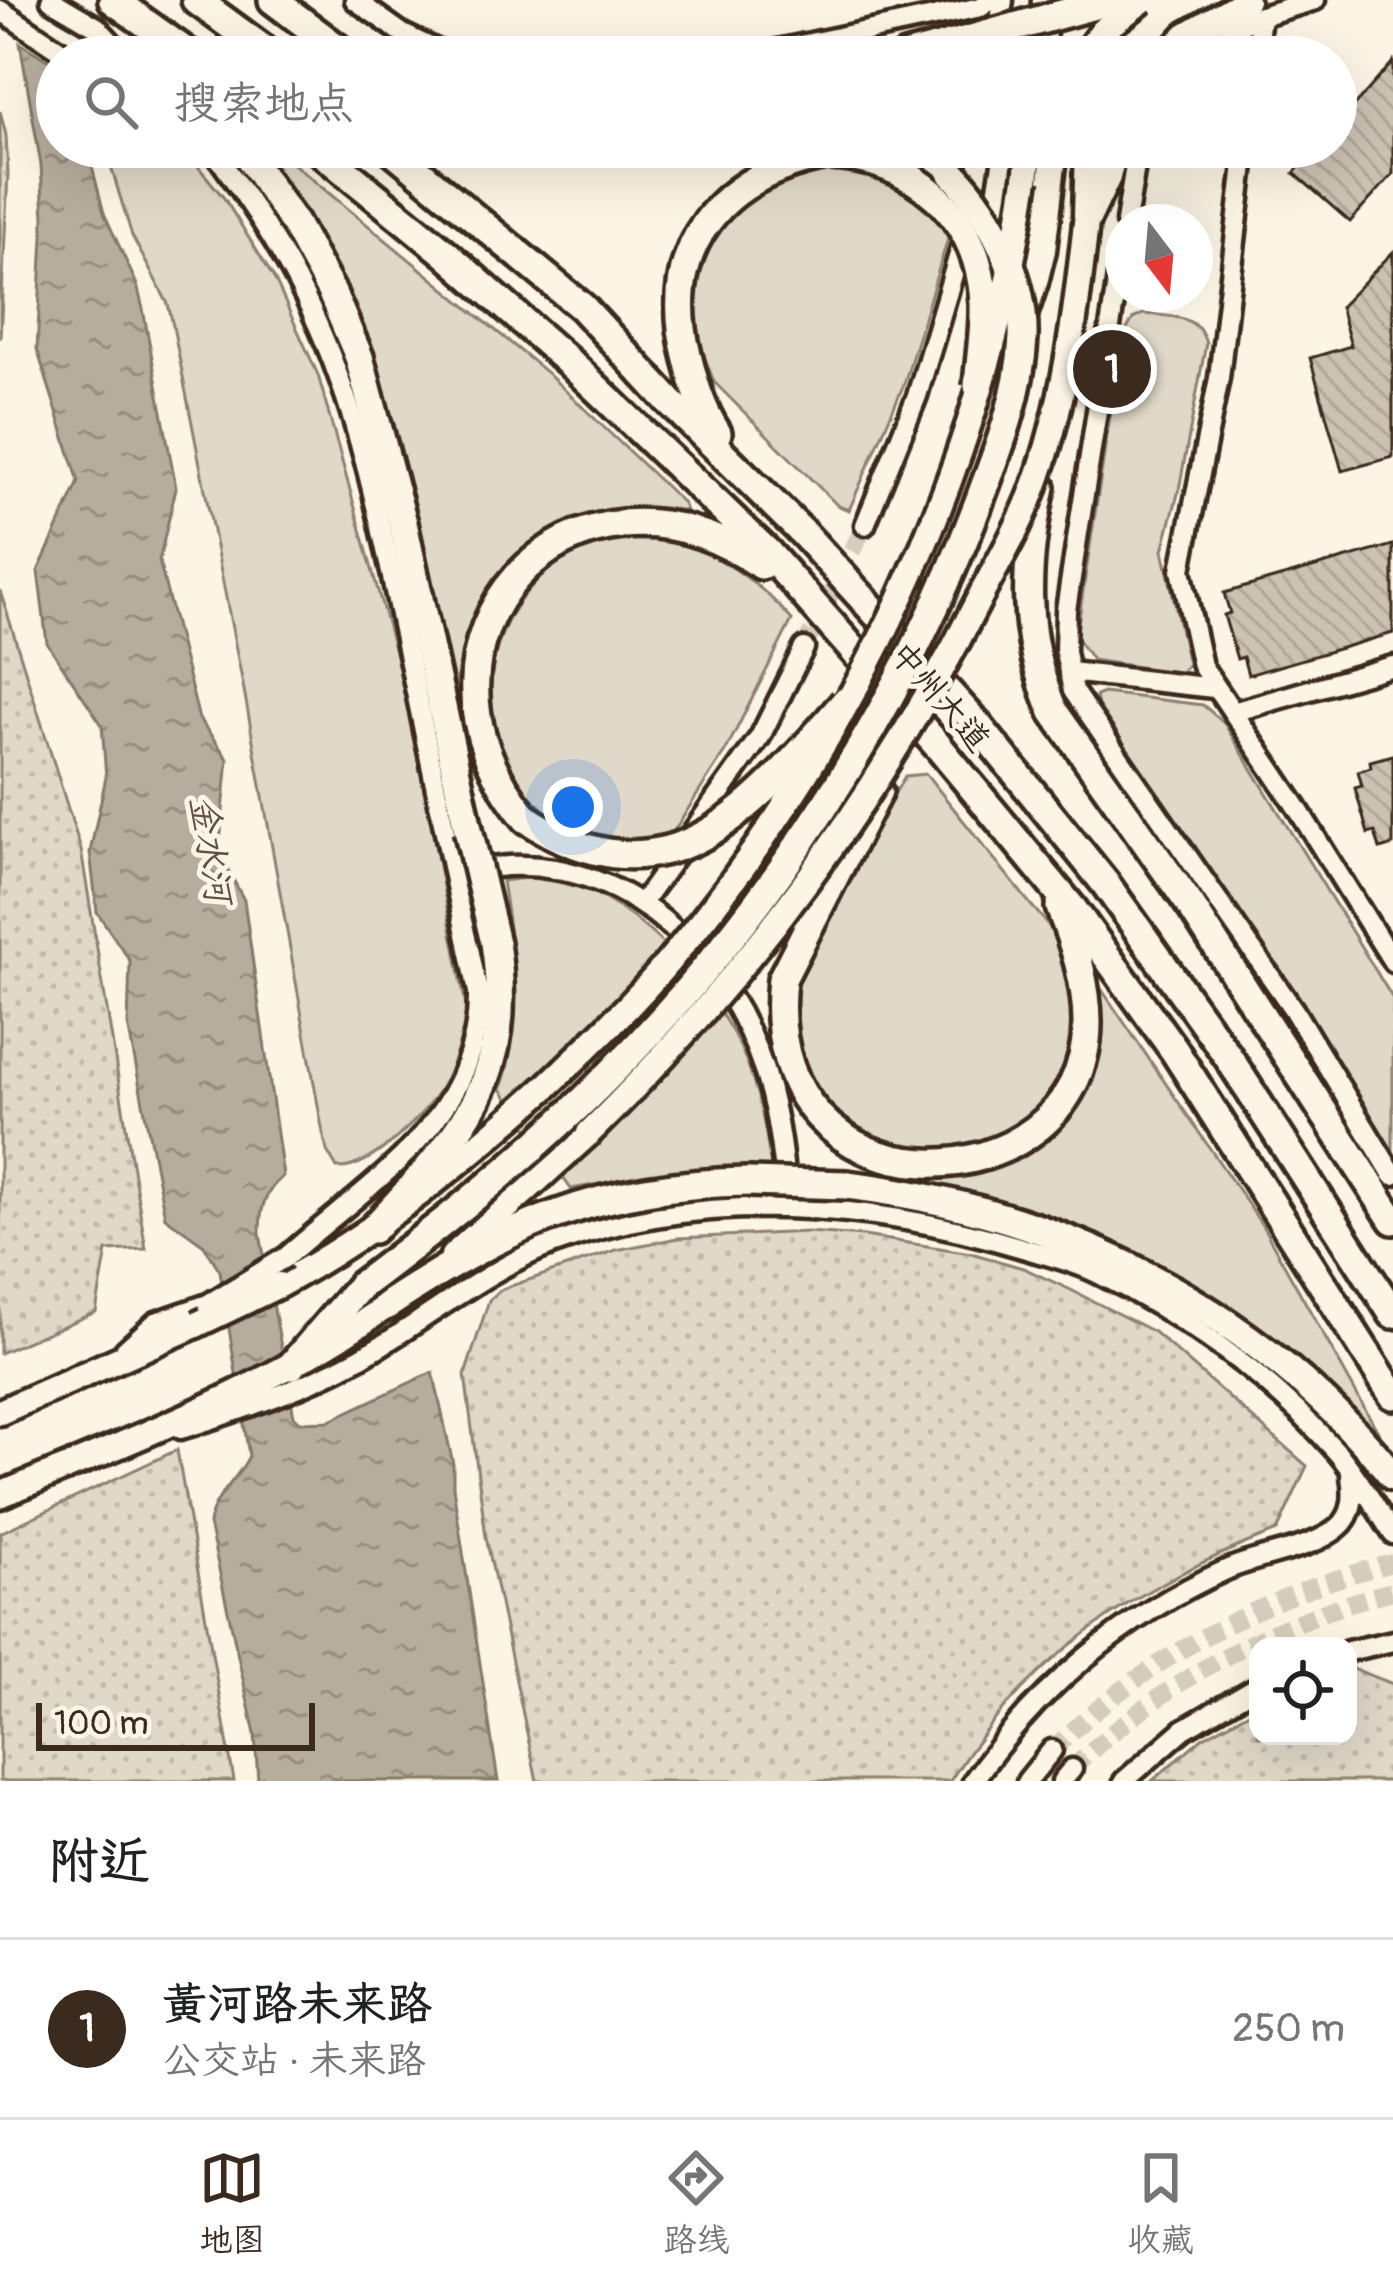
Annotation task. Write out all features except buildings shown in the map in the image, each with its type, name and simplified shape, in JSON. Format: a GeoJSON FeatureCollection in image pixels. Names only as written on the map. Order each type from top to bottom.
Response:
{"type":"FeatureCollection","features":[{"type":"Feature","properties":{"kind":"highway"},"geometry":{"type":"LineString","coordinates":[[112,0],[144,36]]}},
{"type":"Feature","properties":{"kind":"highway"},"geometry":{"type":"LineString","coordinates":[[112,0],[163,36]]}},
{"type":"Feature","properties":{"kind":"highway"},"geometry":{"type":"LineString","coordinates":[[196,0],[245,36]]}},
{"type":"Feature","properties":{"kind":"highway"},"geometry":{"type":"LineString","coordinates":[[273,0],[322,36]]}},
{"type":"Feature","properties":{"kind":"highway"},"geometry":{"type":"LineString","coordinates":[[982,36],[1113,0]]}},
{"type":"Feature","properties":{"kind":"highway"},"geometry":{"type":"LineString","coordinates":[[256,168],[305,242],[359,357],[403,524],[500,973],[499,1034],[476,1105],[439,1158],[373,1229]]}},
{"type":"Feature","properties":{"kind":"highway","name":"中州大道"},"geometry":{"type":"LineString","coordinates":[[341,168],[570,363],[767,552],[1050,881],[1174,1050],[1393,1395]]}},
{"type":"Feature","properties":{"kind":"highway","name":"中州大道"},"geometry":{"type":"LineString","coordinates":[[413,168],[582,307],[976,723],[1105,883],[1227,1054],[1393,1315]]}},
{"type":"Feature","properties":{"kind":"highway"},"geometry":{"type":"LineString","coordinates":[[741,472],[701,407],[681,332],[679,288],[698,235],[720,205],[748,181],[775,168]]}},
{"type":"Feature","properties":{"kind":"highway"},"geometry":{"type":"LineString","coordinates":[[894,168],[925,184],[959,225],[973,255],[984,302],[978,386]]}},
{"type":"Feature","properties":{"kind":"highway"},"geometry":{"type":"LineString","coordinates":[[299,1376],[360,1286],[472,1201],[548,1135],[695,982],[795,847],[864,742],[909,662],[950,577],[1002,440],[1023,335],[1003,250],[981,207],[945,168]]}},
{"type":"Feature","properties":{"kind":"highway"},"geometry":{"type":"LineString","coordinates":[[1064,382],[1028,546],[1027,610],[1039,677],[1072,741],[1191,906],[1393,1220]]}},
{"type":"Feature","properties":{"kind":"highway"},"geometry":{"type":"LineString","coordinates":[[806,597],[736,548],[707,535],[646,520],[607,524],[533,560],[511,581],[490,614],[480,649],[475,687],[485,754],[503,790],[527,818],[571,844],[616,856],[653,853],[699,838],[767,792],[845,702]]}},
{"type":"Feature","properties":{"kind":"highway"},"geometry":{"type":"LineString","coordinates":[[909,728],[782,979],[779,1026],[788,1066],[822,1120],[844,1139],[890,1161],[960,1162],[1010,1145],[1059,1104],[1079,1067],[1088,1025],[1083,978],[1050,881]]}},
{"type":"Feature","properties":{"kind":"highway"},"geometry":{"type":"LineString","coordinates":[[386,1306],[462,1256],[572,1208],[656,1188],[748,1182],[847,1185],[932,1197],[987,1211],[1140,1269],[1219,1316],[1299,1377],[1357,1432],[1393,1476]]}},
{"type":"Feature","properties":{"kind":"main road"},"geometry":{"type":"LineString","coordinates":[[1042,36],[1045,0]]}},
{"type":"Feature","properties":{"kind":"main road"},"geometry":{"type":"LineString","coordinates":[[1087,36],[1090,0]]}},
{"type":"Feature","properties":{"kind":"main road"},"geometry":{"type":"LineString","coordinates":[[1099,36],[1143,0]]}},
{"type":"Feature","properties":{"kind":"main road"},"geometry":{"type":"LineString","coordinates":[[1185,36],[1254,8]]}},
{"type":"Feature","properties":{"kind":"main road"},"geometry":{"type":"LineString","coordinates":[[0,1412],[113,1362],[203,1314],[279,1285],[373,1229],[463,1161],[548,1084],[628,1007],[703,920],[787,801],[915,574],[978,386],[1014,249],[1027,168]]}},
{"type":"Feature","properties":{"kind":"main road"},"geometry":{"type":"LineString","coordinates":[[915,574],[954,526],[1035,282],[1053,168]]}},
{"type":"Feature","properties":{"kind":"main road"},"geometry":{"type":"LineString","coordinates":[[0,1495],[299,1376],[444,1264],[590,1133],[656,1067],[743,963],[869,792],[909,728],[940,677],[1033,491],[1064,382],[1086,224],[1087,168]]}},
{"type":"Feature","properties":{"kind":"main road"},"geometry":{"type":"LineString","coordinates":[[1086,224],[1110,168]]}},
{"type":"Feature","properties":{"kind":"street"},"geometry":{"type":"LineString","coordinates":[[51,0],[95,26]]}},
{"type":"Feature","properties":{"kind":"street"},"geometry":{"type":"LineString","coordinates":[[71,0],[105,36]]}},
{"type":"Feature","properties":{"kind":"street"},"geometry":{"type":"LineString","coordinates":[[356,0],[408,36]]}},
{"type":"Feature","properties":{"kind":"street"},"geometry":{"type":"LineString","coordinates":[[844,36],[981,7],[991,0]]}},
{"type":"Feature","properties":{"kind":"street"},"geometry":{"type":"LineString","coordinates":[[998,36],[1004,0]]}},
{"type":"Feature","properties":{"kind":"street"},"geometry":{"type":"LineString","coordinates":[[1219,36],[1254,8],[1316,0]]}},
{"type":"Feature","properties":{"kind":"street"},"geometry":{"type":"LineString","coordinates":[[0,10],[39,36]]}},
{"type":"Feature","properties":{"kind":"street"},"geometry":{"type":"LineString","coordinates":[[203,1314],[286,1257],[421,1143],[470,1059],[478,992],[382,531],[329,351],[278,245],[225,168]]}},
{"type":"Feature","properties":{"kind":"street"},"geometry":{"type":"LineString","coordinates":[[865,524],[917,396],[970,217],[978,168]]}},
{"type":"Feature","properties":{"kind":"street"},"geometry":{"type":"LineString","coordinates":[[1129,204],[1135,168]]}},
{"type":"Feature","properties":{"kind":"street"},"geometry":{"type":"LineString","coordinates":[[1244,168],[1219,378],[1181,570],[1202,666],[1393,962]]}},
{"type":"Feature","properties":{"kind":"street"},"geometry":{"type":"LineString","coordinates":[[1112,312],[1066,610],[1073,692],[1293,1009],[1393,1174]]}},
{"type":"Feature","properties":{"kind":"street"},"geometry":{"type":"LineString","coordinates":[[642,903],[760,736],[804,648]]}},
{"type":"Feature","properties":{"kind":"street"},"geometry":{"type":"LineString","coordinates":[[1233,712],[1393,666]]}},
{"type":"Feature","properties":{"kind":"street"},"geometry":{"type":"LineString","coordinates":[[1069,672],[1214,688]]}},
{"type":"Feature","properties":{"kind":"street"},"geometry":{"type":"LineString","coordinates":[[454,875],[500,864],[544,865],[614,886],[642,903],[690,946],[750,1034],[776,1113],[788,1210]]}},
{"type":"Feature","properties":{"kind":"street"},"geometry":{"type":"LineString","coordinates":[[299,1376],[378,1348],[512,1261],[605,1226],[697,1211],[855,1212],[936,1224],[1093,1271],[1169,1312],[1256,1373],[1338,1453],[1393,1534]]}},
{"type":"Feature","properties":{"kind":"street"},"geometry":{"type":"LineString","coordinates":[[973,1781],[1031,1707],[1133,1620],[1228,1569],[1341,1526],[1354,1493],[1351,1471]]}},
{"type":"Feature","properties":{"kind":"street"},"geometry":{"type":"LineString","coordinates":[[1357,1649],[1393,1641]]}},
{"type":"Feature","properties":{"kind":"street"},"geometry":{"type":"LineString","coordinates":[[1124,1781],[1184,1729],[1249,1692]]}},
{"type":"Feature","properties":{"kind":"street"},"geometry":{"type":"LineString","coordinates":[[1027,1781],[1052,1750]]}},
{"type":"Feature","properties":{"kind":"shaded area"},"geometry":{"type":"Polygon","coordinates":[[[0,111],[8,173],[0,339],[0,111]]]}},
{"type":"Feature","properties":{"kind":"shaded area"},"geometry":{"type":"Polygon","coordinates":[[[111,168],[199,168],[224,198],[275,280],[318,375],[405,688],[467,1011],[455,1056],[437,1094],[398,1137],[350,1166],[337,1168],[322,1128],[244,690],[168,304],[132,236],[111,168]]]}},
{"type":"Feature","properties":{"kind":"shaded area"},"geometry":{"type":"Polygon","coordinates":[[[275,168],[298,168],[546,372],[686,511],[652,507],[588,515],[531,542],[488,590],[469,630],[455,686],[416,509],[380,378],[344,288],[275,168]]]}},
{"type":"Feature","properties":{"kind":"shaded area"},"geometry":{"type":"Polygon","coordinates":[[[817,169],[857,172],[892,184],[923,205],[949,235],[904,384],[849,510],[838,506],[714,382],[694,329],[692,292],[708,238],[755,191],[817,169]]]}},
{"type":"Feature","properties":{"kind":"shaded area"},"geometry":{"type":"Polygon","coordinates":[[[1143,314],[1189,321],[1206,343],[1163,550],[1188,664],[1180,673],[1092,660],[1076,637],[1122,338],[1133,319],[1143,314]]]}},
{"type":"Feature","properties":{"kind":"shaded area"},"geometry":{"type":"Polygon","coordinates":[[[659,537],[698,549],[732,567],[792,620],[726,750],[670,837],[632,842],[594,839],[563,826],[514,776],[497,739],[490,701],[494,661],[506,624],[528,591],[557,564],[595,545],[659,537]]]}},
{"type":"Feature","properties":{"kind":"shaded area"},"geometry":{"type":"Polygon","coordinates":[[[0,590],[81,850],[146,1249],[107,1251],[96,1312],[0,1353],[0,590]]]}},
{"type":"Feature","properties":{"kind":"shaded area"},"geometry":{"type":"Polygon","coordinates":[[[1096,696],[1203,705],[1224,723],[1393,999],[1393,1153],[1261,946],[1110,734],[1096,696]]]}},
{"type":"Feature","properties":{"kind":"shaded area"},"geometry":{"type":"Polygon","coordinates":[[[926,774],[1054,933],[1073,990],[1072,1035],[1053,1090],[1018,1127],[973,1147],[923,1149],[874,1135],[832,1106],[803,1062],[791,1003],[805,953],[857,856],[905,776],[926,774]]]}},
{"type":"Feature","properties":{"kind":"shaded area"},"geometry":{"type":"Polygon","coordinates":[[[535,877],[565,882],[623,910],[698,981],[748,1064],[771,1167],[650,1175],[571,1189],[501,1089],[514,1012],[513,959],[502,881],[535,877]]]}},
{"type":"Feature","properties":{"kind":"shaded area"},"geometry":{"type":"Polygon","coordinates":[[[1100,987],[1262,1225],[1383,1441],[1271,1338],[1143,1256],[1049,1215],[915,1181],[972,1176],[999,1167],[1053,1132],[1091,1080],[1102,1024],[1100,987]]]}},
{"type":"Feature","properties":{"kind":"shaded area"},"geometry":{"type":"Polygon","coordinates":[[[807,1232],[971,1253],[1023,1268],[1154,1332],[1307,1466],[1277,1531],[1179,1574],[1091,1629],[1015,1697],[950,1781],[537,1781],[486,1537],[465,1375],[489,1300],[502,1289],[616,1250],[678,1238],[807,1232]]]}},
{"type":"Feature","properties":{"kind":"shaded area"},"geometry":{"type":"Polygon","coordinates":[[[177,1450],[234,1781],[0,1781],[0,1533],[177,1450]]]}},
{"type":"Feature","properties":{"kind":"shaded area"},"geometry":{"type":"Polygon","coordinates":[[[1357,1670],[1393,1684],[1393,1781],[1152,1781],[1202,1738],[1249,1712],[1249,1745],[1357,1745],[1357,1670]]]}},
{"type":"Feature","properties":{"kind":"water"},"geometry":{"type":"Polygon","coordinates":[[[20,43],[36,53],[36,136],[20,43]]]}},
{"type":"Feature","properties":{"kind":"water","name":"金水河"},"geometry":{"type":"Polygon","coordinates":[[[41,168],[92,168],[104,213],[143,309],[176,488],[159,561],[199,719],[228,759],[219,853],[244,900],[283,1176],[264,1202],[260,1234],[294,1416],[300,1422],[328,1421],[433,1372],[453,1464],[498,1781],[258,1781],[255,1734],[209,1524],[215,1505],[249,1456],[220,1271],[204,1245],[165,1217],[128,1025],[130,961],[97,912],[90,852],[106,777],[102,725],[47,643],[38,571],[79,482],[37,349],[44,218],[41,168]]]}},
{"type":"Feature","properties":{"kind":"tunnel"},"geometry":{"type":"LineString","coordinates":[[804,648],[865,525]]}},
{"type":"Feature","properties":{"kind":"tunnel"},"geometry":{"type":"LineString","coordinates":[[1052,1750],[1127,1686],[1210,1634],[1299,1592],[1393,1563]]}},
{"type":"Feature","properties":{"kind":"tunnel"},"geometry":{"type":"LineString","coordinates":[[1072,1769],[1143,1709],[1221,1659],[1305,1619],[1393,1591]]}},
{"type":"Feature","properties":{"kind":"place","name":"黄河路未来路"},"geometry":{"type":"Point","coordinates":[1112,369]}}]}
